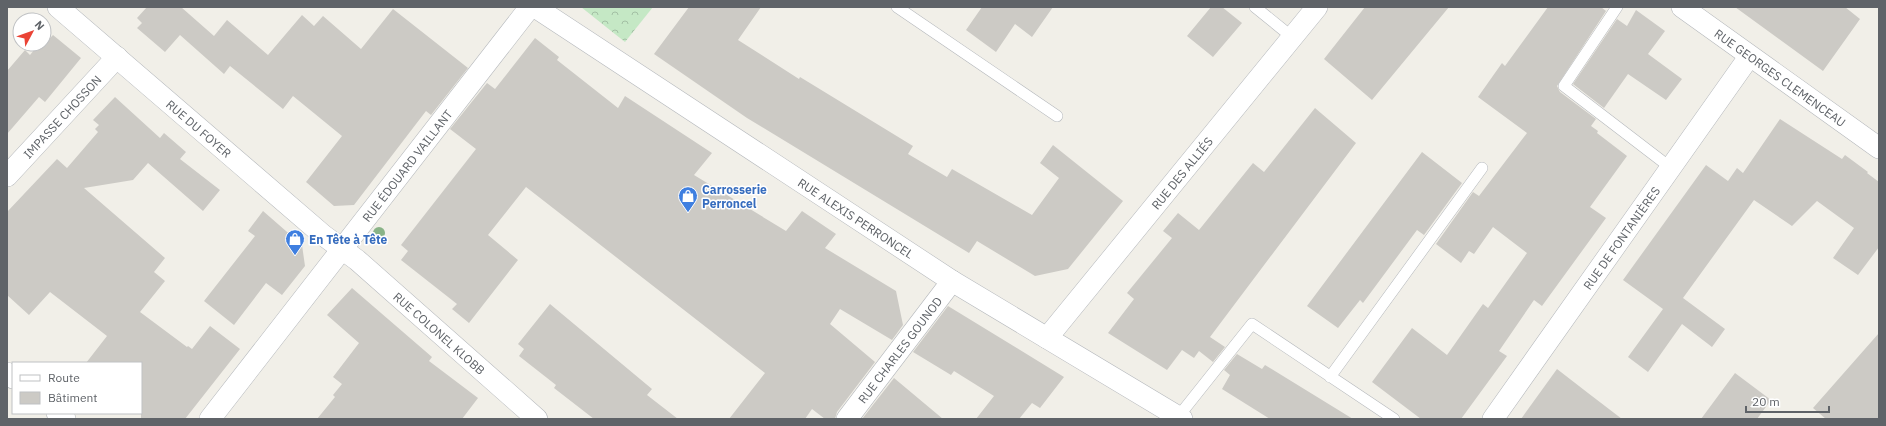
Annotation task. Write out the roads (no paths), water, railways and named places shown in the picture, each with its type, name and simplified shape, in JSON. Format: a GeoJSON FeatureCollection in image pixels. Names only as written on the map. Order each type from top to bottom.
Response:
{"type":"FeatureCollection","features":[{"type":"Feature","properties":{"kind":"street","name":"RUE DU FOYER"},"geometry":{"type":"LineString","coordinates":[[58,7],[323,235],[342,249]]}},
{"type":"Feature","properties":{"kind":"street","name":"RUE ÉDOUARD VAILLANT"},"geometry":{"type":"LineString","coordinates":[[210,419],[530,7]]}},
{"type":"Feature","properties":{"kind":"street","name":"RUE ALEXIS PERRONCEL"},"geometry":{"type":"LineString","coordinates":[[535,7],[952,281],[1180,418]]}},
{"type":"Feature","properties":{"kind":"street","name":"RUE DES ALLIÉS"},"geometry":{"type":"LineString","coordinates":[[1047,338],[1317,7]]}},
{"type":"Feature","properties":{"kind":"street","name":"RUE GEORGES CLEMENCEAU"},"geometry":{"type":"LineString","coordinates":[[1682,7],[1749,57],[1879,148]]}},
{"type":"Feature","properties":{"kind":"street","name":"IMPASSE CHOSSON"},"geometry":{"type":"LineString","coordinates":[[7,176],[116,57]]}},
{"type":"Feature","properties":{"kind":"street","name":"RUE DE FONTANIÈRES"},"geometry":{"type":"LineString","coordinates":[[1493,419],[1749,57]]}},
{"type":"Feature","properties":{"kind":"street","name":"RUE COLONEL KLOBB"},"geometry":{"type":"LineString","coordinates":[[342,249],[357,260],[537,419]]}},
{"type":"Feature","properties":{"kind":"street","name":"RUE CHARLES GOUNOD"},"geometry":{"type":"LineString","coordinates":[[848,419],[952,281]]}},
{"type":"Feature","properties":{"kind":"lane"},"geometry":{"type":"LineString","coordinates":[[897,7],[1057,116]]}},
{"type":"Feature","properties":{"kind":"lane"},"geometry":{"type":"LineString","coordinates":[[1255,7],[1292,37]]}},
{"type":"Feature","properties":{"kind":"lane"},"geometry":{"type":"LineString","coordinates":[[1617,7],[1564,86],[1671,168]]}},
{"type":"Feature","properties":{"kind":"lane"},"geometry":{"type":"LineString","coordinates":[[1330,377],[1482,168]]}},
{"type":"Feature","properties":{"kind":"lane"},"geometry":{"type":"LineString","coordinates":[[1180,418],[1252,324],[1394,419]]}},
{"type":"Feature","properties":{"kind":"place","name":"Carrosserie Perroncel"},"geometry":{"type":"Point","coordinates":[688,213]}},
{"type":"Feature","properties":{"kind":"place","name":"En Tête à Tête"},"geometry":{"type":"Point","coordinates":[295,256]}}]}
